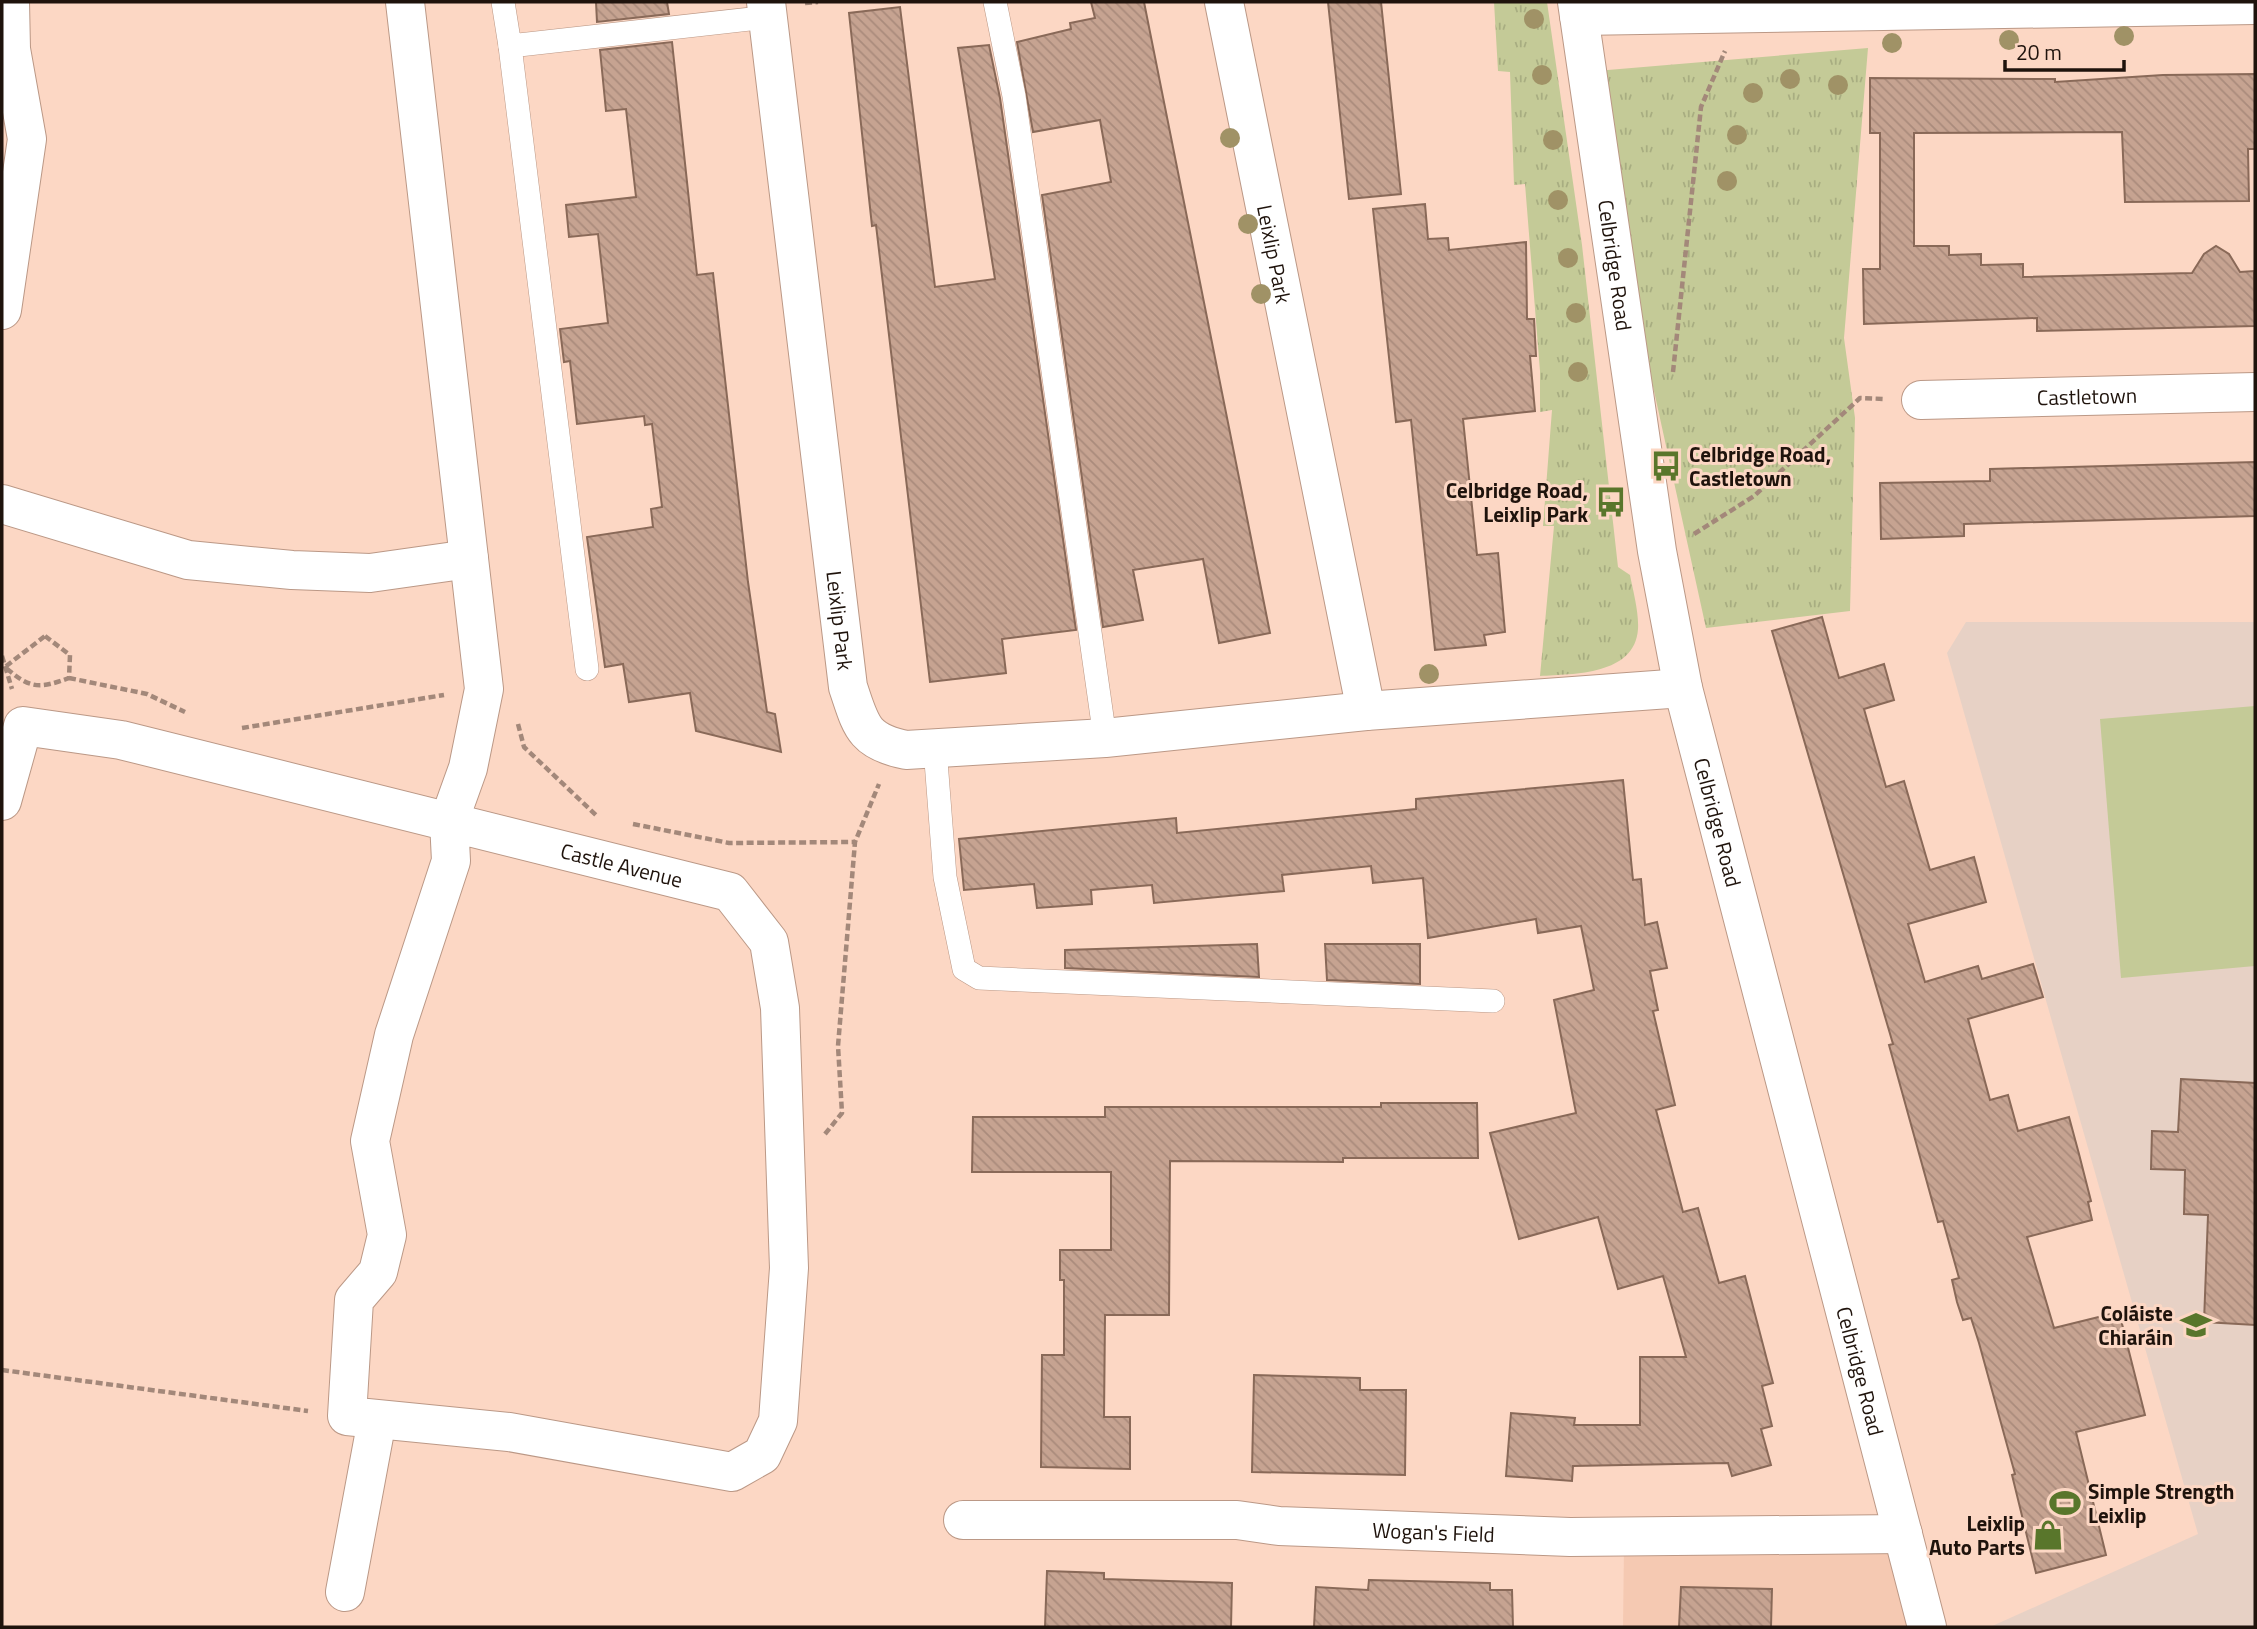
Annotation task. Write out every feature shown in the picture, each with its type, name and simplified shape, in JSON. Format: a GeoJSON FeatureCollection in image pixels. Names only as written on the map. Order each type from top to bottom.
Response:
{"type":"FeatureCollection","features":[{"type":"Feature","properties":{"kind":"street"},"geometry":{"type":"LineString","coordinates":[[2,310],[27,139],[7,49],[10,2]]}},
{"type":"Feature","properties":{"kind":"street"},"geometry":{"type":"LineString","coordinates":[[345,1592],[362,1418],[354,1300],[378,1272],[387,1236],[370,1141],[394,1035],[451,861],[449,821],[468,768],[484,689],[405,2]]}},
{"type":"Feature","properties":{"kind":"street","name":"Leixlip Park"},"geometry":{"type":"LineString","coordinates":[[1224,2],[1366,711]]}},
{"type":"Feature","properties":{"kind":"street"},"geometry":{"type":"LineString","coordinates":[[1578,9],[2255,5]]}},
{"type":"Feature","properties":{"kind":"street","name":"Leixlip Park"},"geometry":{"type":"LineString","coordinates":[[767,9],[848,687],[862,730],[883,745],[935,748],[1105,738],[1366,711],[1683,688]]}},
{"type":"Feature","properties":{"kind":"street","name":"Celbridge Road"},"geometry":{"type":"LineString","coordinates":[[1578,9],[1655,537],[1683,688],[1927,1627]]}},
{"type":"Feature","properties":{"kind":"street","name":"Castletown"},"geometry":{"type":"LineString","coordinates":[[1921,400],[2255,392]]}},
{"type":"Feature","properties":{"kind":"street"},"geometry":{"type":"LineString","coordinates":[[2,504],[188,560],[292,570],[370,573],[469,559]]}},
{"type":"Feature","properties":{"kind":"street","name":"Castle Avenue"},"geometry":{"type":"LineString","coordinates":[[2,801],[23,726],[121,740],[730,892],[769,942],[780,1009],[789,1268],[778,1421],[762,1455],[732,1472],[509,1432],[362,1418]]}},
{"type":"Feature","properties":{"kind":"street","name":"Wogan's Field"},"geometry":{"type":"LineString","coordinates":[[963,1520],[1237,1520],[1279,1525],[1570,1536],[1903,1534]]}},
{"type":"Feature","properties":{"kind":"lane"},"geometry":{"type":"LineString","coordinates":[[503,2],[586,669]]}},
{"type":"Feature","properties":{"kind":"lane"},"geometry":{"type":"LineString","coordinates":[[995,2],[1016,110],[1105,738]]}},
{"type":"Feature","properties":{"kind":"lane"},"geometry":{"type":"LineString","coordinates":[[509,46],[767,9]]}},
{"type":"Feature","properties":{"kind":"lane"},"geometry":{"type":"LineString","coordinates":[[935,748],[945,877],[964,969],[979,978],[1493,1001]]}},
{"type":"Feature","properties":{"kind":"path"},"geometry":{"type":"LineString","coordinates":[[1673,377],[1701,107],[1726,51],[1721,8]]}},
{"type":"Feature","properties":{"kind":"path"},"geometry":{"type":"LineString","coordinates":[[1655,537],[1686,539],[1754,496],[1860,398],[1921,400]]}},
{"type":"Feature","properties":{"kind":"path"},"geometry":{"type":"LineString","coordinates":[[69,678],[70,655],[45,636],[5,667],[24,684],[46,687],[69,678],[148,694],[191,715]]}},
{"type":"Feature","properties":{"kind":"path"},"geometry":{"type":"LineString","coordinates":[[2,679],[11,684]]}},
{"type":"Feature","properties":{"kind":"path"},"geometry":{"type":"LineString","coordinates":[[237,729],[484,689]]}},
{"type":"Feature","properties":{"kind":"path"},"geometry":{"type":"LineString","coordinates":[[784,1144],[821,1138],[842,1113],[838,1046],[855,842],[894,747]]}},
{"type":"Feature","properties":{"kind":"path"},"geometry":{"type":"LineString","coordinates":[[2,1370],[362,1418]]}},
{"type":"Feature","properties":{"kind":"shaded area","name":"Coláiste Chiaráin"},"geometry":{"type":"Polygon","coordinates":[[[1966,622],[2255,622],[2255,1627],[1990,1627],[2198,1534],[1947,653],[1966,622]]]}},
{"type":"Feature","properties":{"kind":"shaded area"},"geometry":{"type":"Polygon","coordinates":[[[1624,1546],[1888,1552],[1907,1627],[1623,1627],[1624,1546]]]}},
{"type":"Feature","properties":{"kind":"green space"},"geometry":{"type":"Polygon","coordinates":[[[1494,2],[1547,2],[1582,245],[1618,567],[1630,575],[1637,609],[1638,629],[1634,644],[1626,655],[1615,664],[1601,669],[1569,674],[1540,676],[1554,526],[1543,526],[1552,410],[1540,412],[1540,371],[1525,184],[1514,185],[1510,72],[1498,71],[1494,2]]]}},
{"type":"Feature","properties":{"kind":"green space"},"geometry":{"type":"Polygon","coordinates":[[[1868,48],[1844,338],[1855,418],[1850,611],[1706,628],[1584,72],[1868,48]]]}},
{"type":"Feature","properties":{"kind":"green space"},"geometry":{"type":"Polygon","coordinates":[[[2255,706],[2255,966],[2121,978],[2100,719],[2255,706]]]}},
{"type":"Feature","properties":{"kind":"building"},"geometry":{"type":"Polygon","coordinates":[[[596,2],[667,2],[669,14],[597,22],[596,2]]]}},
{"type":"Feature","properties":{"kind":"building"},"geometry":{"type":"Polygon","coordinates":[[[1091,2],[1144,2],[1270,633],[1219,643],[1203,559],[1133,570],[1143,620],[1103,627],[1042,195],[1111,182],[1100,120],[1033,132],[1017,42],[1071,29],[1070,23],[1095,18],[1091,2]]]}},
{"type":"Feature","properties":{"kind":"building"},"geometry":{"type":"Polygon","coordinates":[[[1328,2],[1381,2],[1401,194],[1349,199],[1328,2]]]}},
{"type":"Feature","properties":{"kind":"building"},"geometry":{"type":"Polygon","coordinates":[[[900,7],[935,287],[995,279],[958,48],[989,45],[1000,98],[1076,630],[1002,639],[1006,673],[930,682],[876,225],[872,226],[849,13],[900,7]]]}},
{"type":"Feature","properties":{"kind":"building"},"geometry":{"type":"Polygon","coordinates":[[[672,42],[697,275],[713,273],[748,582],[767,712],[775,714],[781,752],[696,731],[690,693],[629,702],[623,664],[605,667],[587,537],[653,527],[651,509],[662,507],[652,424],[645,425],[644,416],[577,424],[570,361],[564,362],[560,329],[608,323],[598,234],[569,237],[566,205],[636,197],[626,109],[606,111],[600,50],[672,42]]]}},
{"type":"Feature","properties":{"kind":"building"},"geometry":{"type":"Polygon","coordinates":[[[2255,74],[2255,149],[2248,149],[2249,201],[2125,202],[2122,132],[1914,133],[1914,246],[1949,246],[1949,255],[1981,254],[1981,265],[2023,264],[2023,277],[2192,273],[2204,254],[2216,246],[2229,254],[2240,272],[2254,271],[2255,326],[2037,331],[2037,318],[1864,324],[1863,269],[1880,269],[1880,133],[1870,133],[1870,78],[2055,79],[2055,82],[2163,75],[2255,74]]]}},
{"type":"Feature","properties":{"kind":"building"},"geometry":{"type":"Polygon","coordinates":[[[1425,204],[1428,239],[1448,238],[1449,250],[1526,242],[1527,319],[1534,319],[1536,356],[1530,356],[1535,411],[1463,419],[1477,555],[1498,553],[1505,632],[1484,635],[1486,645],[1435,650],[1411,420],[1396,422],[1373,209],[1425,204]]]}},
{"type":"Feature","properties":{"kind":"building"},"geometry":{"type":"Polygon","coordinates":[[[2255,462],[2255,516],[1964,524],[1964,536],[1881,539],[1880,483],[1990,481],[1990,469],[2255,462]]]}},
{"type":"Feature","properties":{"kind":"building"},"geometry":{"type":"Polygon","coordinates":[[[1822,617],[1839,678],[1884,664],[1894,700],[1864,709],[1886,787],[1904,781],[1930,870],[1974,857],[1986,902],[1908,924],[1925,982],[1978,966],[1982,979],[2033,964],[2043,997],[1968,1019],[1990,1100],[2008,1095],[2018,1131],[2069,1117],[2079,1154],[2091,1201],[2088,1202],[2092,1220],[2027,1237],[2054,1328],[2119,1312],[2145,1415],[2076,1432],[2106,1555],[2036,1573],[2012,1475],[2015,1474],[1979,1343],[1971,1318],[1963,1320],[1957,1302],[1952,1280],[1959,1278],[1943,1221],[1938,1222],[1889,1045],[1893,1044],[1772,631],[1822,617]]]}},
{"type":"Feature","properties":{"kind":"building"},"geometry":{"type":"Polygon","coordinates":[[[1623,780],[1633,880],[1641,879],[1645,925],[1657,922],[1667,968],[1650,971],[1658,1010],[1653,1011],[1675,1105],[1656,1110],[1683,1212],[1698,1208],[1719,1283],[1745,1276],[1773,1383],[1762,1386],[1772,1426],[1761,1429],[1771,1465],[1732,1476],[1728,1463],[1573,1466],[1572,1481],[1506,1476],[1511,1413],[1575,1418],[1574,1425],[1640,1425],[1640,1357],[1686,1357],[1663,1276],[1618,1289],[1598,1217],[1519,1239],[1490,1133],[1576,1113],[1554,1000],[1594,990],[1581,926],[1538,933],[1536,919],[1428,938],[1423,878],[1373,883],[1371,866],[1282,875],[1284,891],[1154,903],[1152,885],[1091,890],[1092,904],[1037,908],[1034,884],[964,890],[959,839],[1176,818],[1177,833],[1416,809],[1416,799],[1623,780]]]}},
{"type":"Feature","properties":{"kind":"building"},"geometry":{"type":"Polygon","coordinates":[[[1257,944],[1259,977],[1065,968],[1065,950],[1257,944]]]}},
{"type":"Feature","properties":{"kind":"building"},"geometry":{"type":"Polygon","coordinates":[[[1325,944],[1420,944],[1420,984],[1327,980],[1325,944]]]}},
{"type":"Feature","properties":{"kind":"building"},"geometry":{"type":"Polygon","coordinates":[[[2181,1079],[2255,1083],[2255,1325],[2204,1322],[2208,1215],[2184,1214],[2185,1170],[2151,1169],[2152,1131],[2178,1132],[2181,1079]]]}},
{"type":"Feature","properties":{"kind":"building"},"geometry":{"type":"Polygon","coordinates":[[[1381,1103],[1477,1103],[1478,1158],[1343,1158],[1343,1162],[1170,1161],[1169,1315],[1105,1315],[1104,1417],[1130,1417],[1130,1469],[1041,1467],[1042,1355],[1064,1355],[1064,1280],[1060,1280],[1060,1250],[1111,1250],[1111,1172],[972,1172],[973,1117],[1105,1117],[1105,1107],[1381,1107],[1381,1103]]]}},
{"type":"Feature","properties":{"kind":"building"},"geometry":{"type":"Polygon","coordinates":[[[1254,1375],[1360,1378],[1360,1390],[1406,1390],[1405,1475],[1252,1472],[1254,1375]]]}},
{"type":"Feature","properties":{"kind":"building"},"geometry":{"type":"Polygon","coordinates":[[[1047,1571],[1104,1573],[1104,1579],[1232,1583],[1231,1627],[1045,1627],[1047,1571]]]}},
{"type":"Feature","properties":{"kind":"building"},"geometry":{"type":"Polygon","coordinates":[[[1369,1580],[1490,1583],[1490,1590],[1512,1590],[1513,1627],[1314,1627],[1316,1587],[1368,1590],[1369,1580]]]}},
{"type":"Feature","properties":{"kind":"building"},"geometry":{"type":"Polygon","coordinates":[[[1681,1587],[1772,1589],[1771,1627],[1679,1627],[1681,1587]]]}},
{"type":"Feature","properties":{"kind":"place","name":"Celbridge Road, Castletown"},"geometry":{"type":"Point","coordinates":[1666,466]}},
{"type":"Feature","properties":{"kind":"place","name":"Celbridge Road, Leixlip Park"},"geometry":{"type":"Point","coordinates":[1611,502]}},
{"type":"Feature","properties":{"kind":"place","name":"Coláiste Chiaráin"},"geometry":{"type":"Point","coordinates":[2196,1325]}},
{"type":"Feature","properties":{"kind":"place","name":"Simple Strength Leixlip"},"geometry":{"type":"Point","coordinates":[2065,1503]}},
{"type":"Feature","properties":{"kind":"place","name":"Leixlip Auto Parts"},"geometry":{"type":"Point","coordinates":[2048,1535]}}]}
